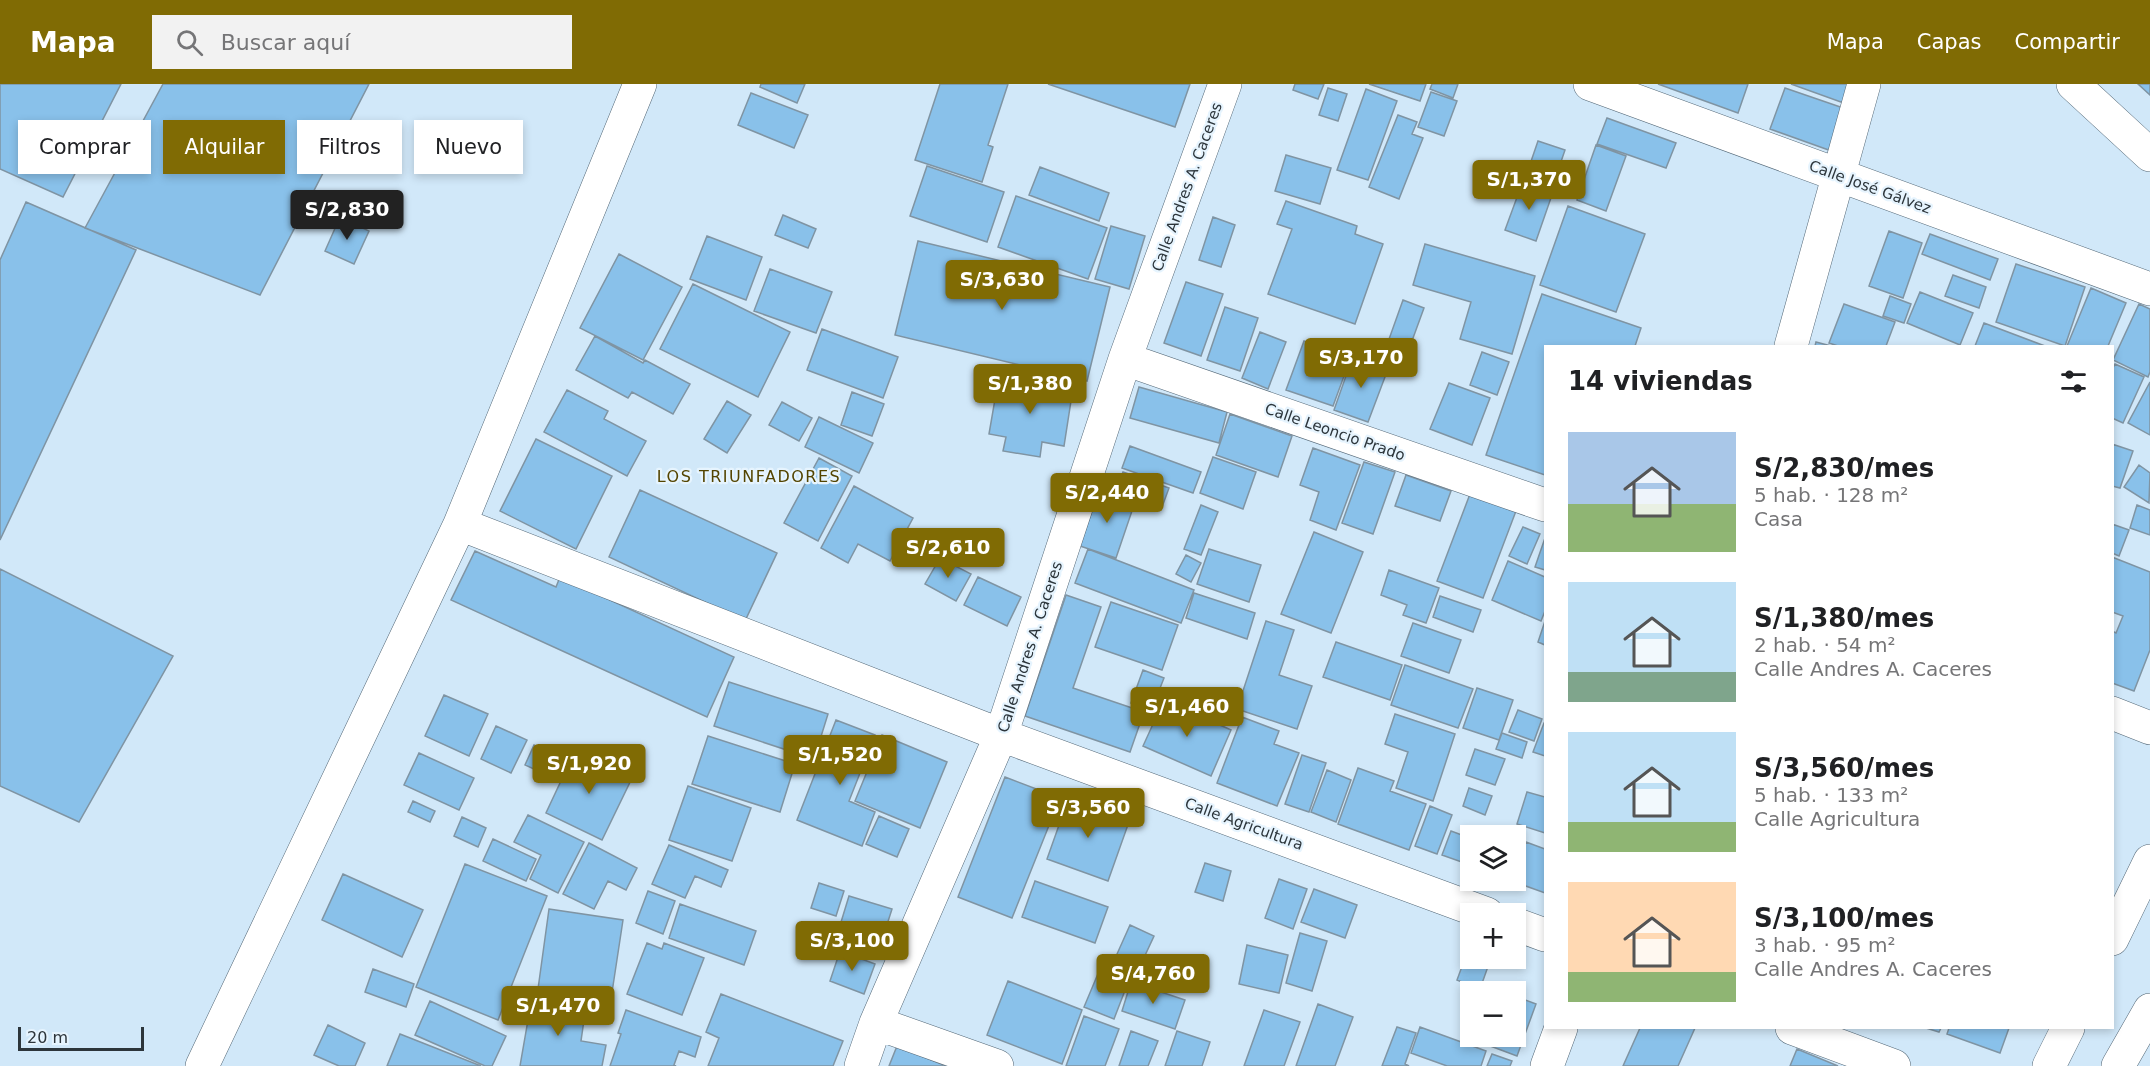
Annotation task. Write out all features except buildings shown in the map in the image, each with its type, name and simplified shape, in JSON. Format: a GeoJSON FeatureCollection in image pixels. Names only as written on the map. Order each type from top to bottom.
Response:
{"type":"FeatureCollection","features":[{"type":"Feature","properties":{"kind":"street"},"geometry":{"type":"LineString","coordinates":[[202,1066],[460,524],[640,84]]}},
{"type":"Feature","properties":{"kind":"street","name":"Calle Andres A. Caceres"},"geometry":{"type":"LineString","coordinates":[[861,1066],[876,1023],[1001,735],[1125,359],[1224,84]]}},
{"type":"Feature","properties":{"kind":"street","name":"Calle José Gálvez"},"geometry":{"type":"LineString","coordinates":[[1590,84],[2150,289]]}},
{"type":"Feature","properties":{"kind":"street"},"geometry":{"type":"LineString","coordinates":[[1791,345],[1864,84]]}},
{"type":"Feature","properties":{"kind":"street"},"geometry":{"type":"LineString","coordinates":[[2073,84],[2150,155]]}},
{"type":"Feature","properties":{"kind":"street","name":"Calle Leoncio Prado"},"geometry":{"type":"LineString","coordinates":[[1125,359],[1544,505]]}},
{"type":"Feature","properties":{"kind":"street","name":"Calle Agricultura"},"geometry":{"type":"LineString","coordinates":[[460,524],[1001,735],[1460,904]]}},
{"type":"Feature","properties":{"kind":"street"},"geometry":{"type":"LineString","coordinates":[[2114,715],[2150,728]]}},
{"type":"Feature","properties":{"kind":"street"},"geometry":{"type":"LineString","coordinates":[[2114,935],[2150,861]]}},
{"type":"Feature","properties":{"kind":"street"},"geometry":{"type":"LineString","coordinates":[[1526,928],[1544,935]]}},
{"type":"Feature","properties":{"kind":"street"},"geometry":{"type":"LineString","coordinates":[[2118,1066],[2150,1010]]}},
{"type":"Feature","properties":{"kind":"street"},"geometry":{"type":"LineString","coordinates":[[876,1023],[997,1066]]}},
{"type":"Feature","properties":{"kind":"street"},"geometry":{"type":"LineString","coordinates":[[1547,1066],[1561,1029]]}},
{"type":"Feature","properties":{"kind":"street"},"geometry":{"type":"LineString","coordinates":[[1795,1029],[1894,1066]]}},
{"type":"Feature","properties":{"kind":"street"},"geometry":{"type":"LineString","coordinates":[[2049,1066],[2068,1029]]}},
{"type":"Feature","properties":{"kind":"district","name":"LOS TRIUNFADORES"},"geometry":{"type":"Point","coordinates":[749,476]}}]}
